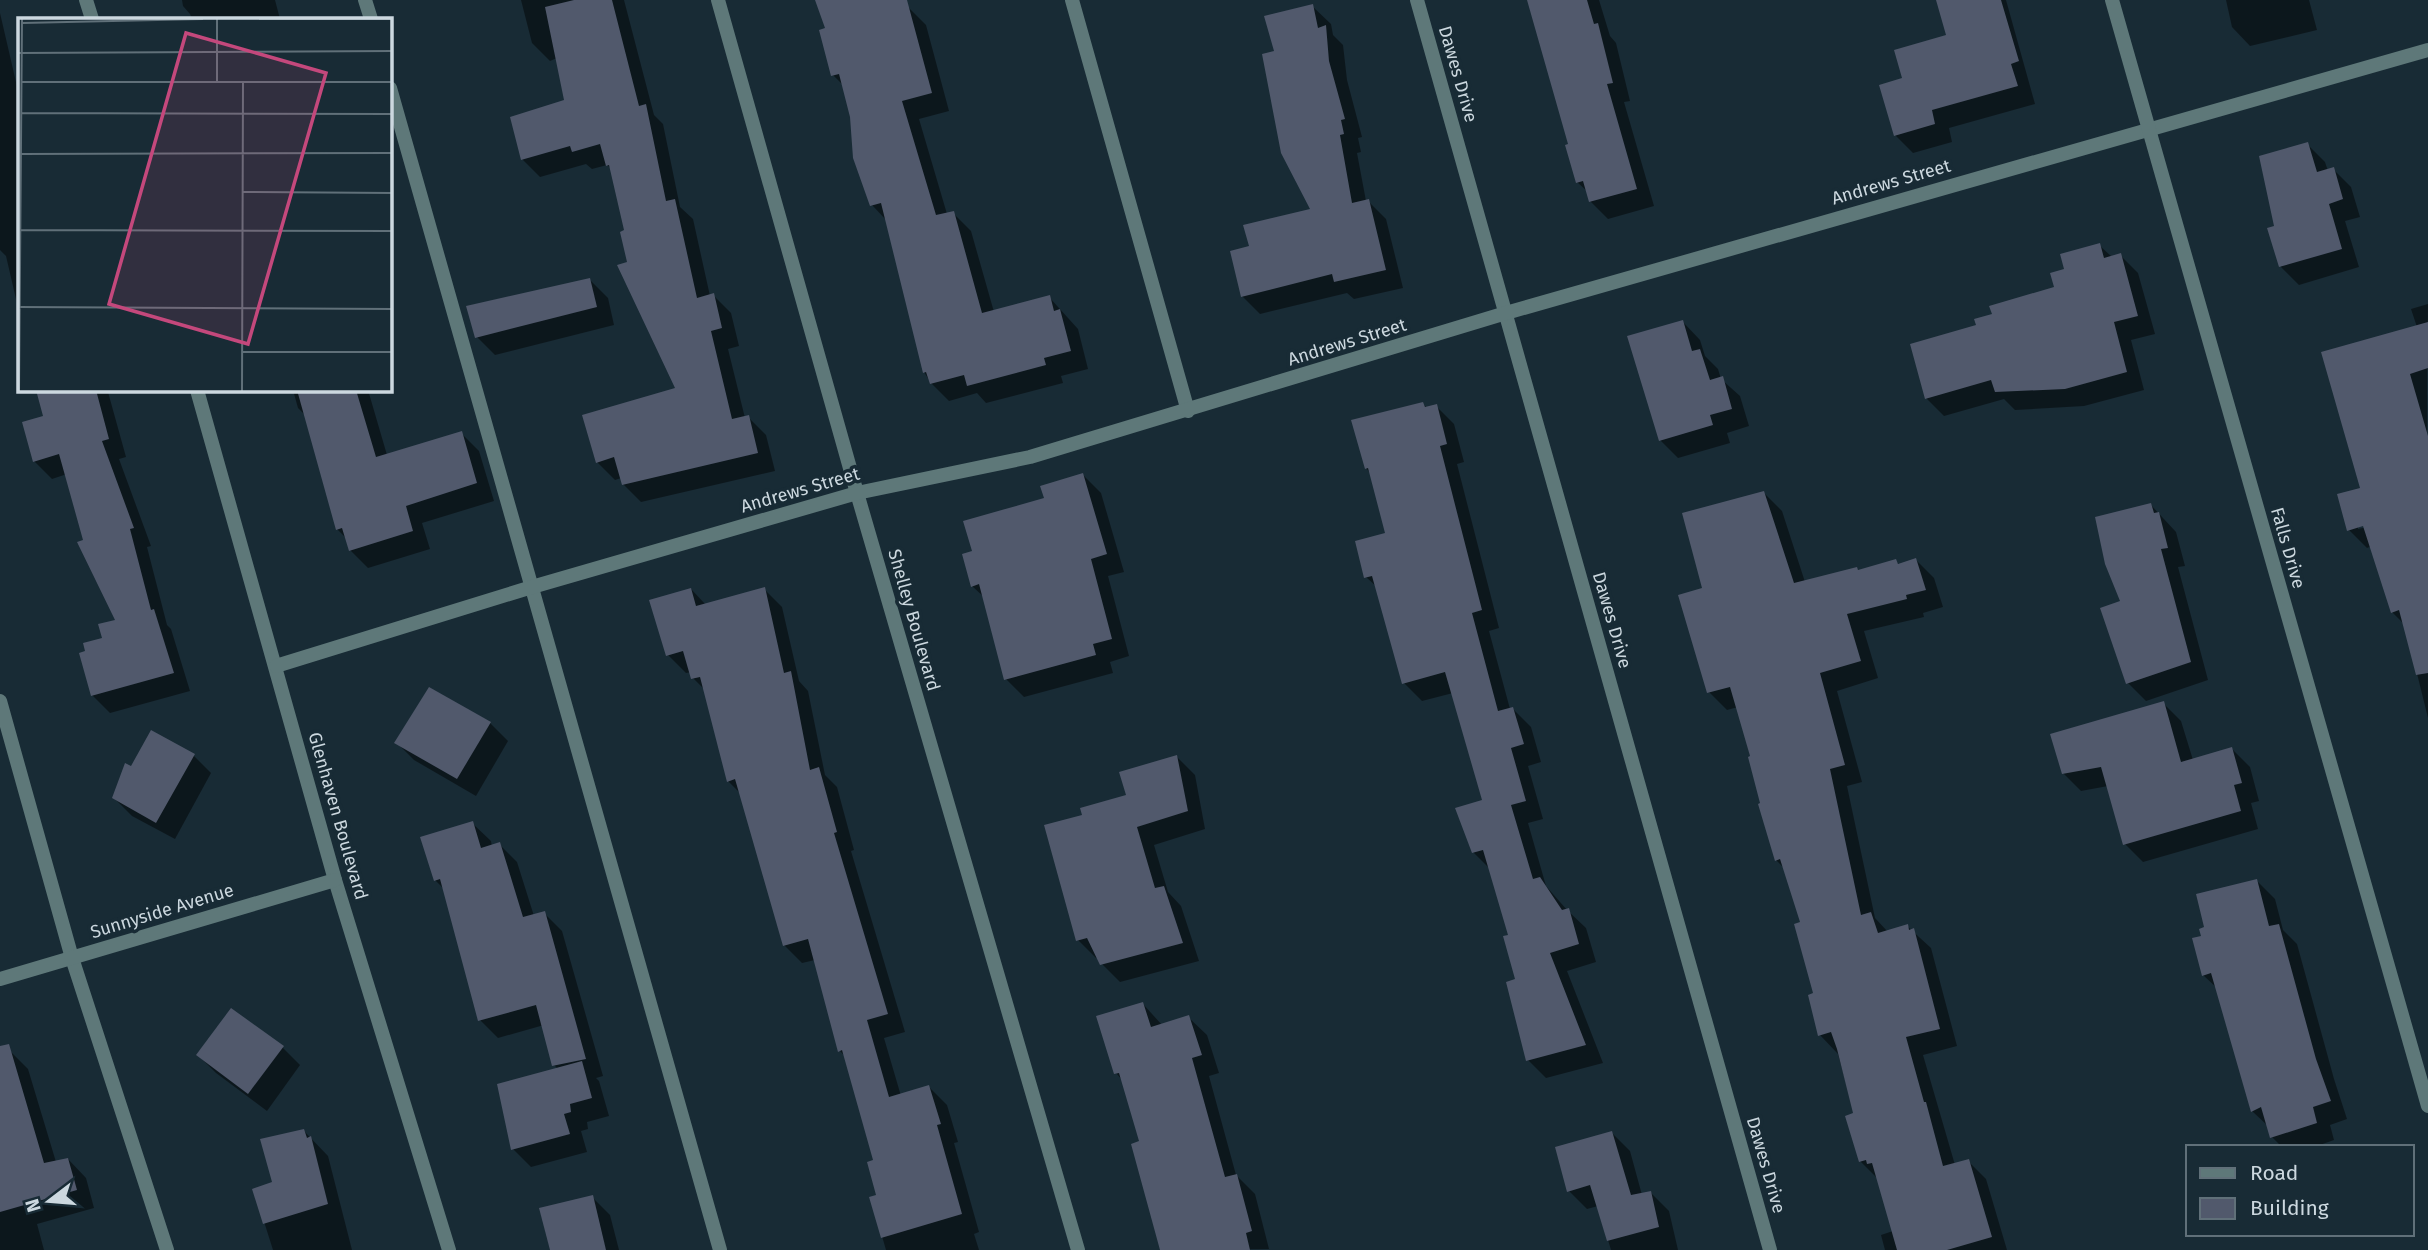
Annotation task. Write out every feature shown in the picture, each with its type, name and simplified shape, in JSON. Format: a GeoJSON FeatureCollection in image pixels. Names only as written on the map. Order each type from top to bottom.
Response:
{"type":"FeatureCollection","features":[{"type":"Feature","properties":{"kind":"street"},"geometry":{"type":"LineString","coordinates":[[86,0],[92,18]]}},
{"type":"Feature","properties":{"kind":"street"},"geometry":{"type":"LineString","coordinates":[[365,0],[371,18]]}},
{"type":"Feature","properties":{"kind":"street","name":"Shelley Boulevard"},"geometry":{"type":"LineString","coordinates":[[718,0],[857,493],[1078,1250]]}},
{"type":"Feature","properties":{"kind":"street"},"geometry":{"type":"LineString","coordinates":[[1072,0],[1188,411]]}},
{"type":"Feature","properties":{"kind":"street","name":"Dawes Drive"},"geometry":{"type":"LineString","coordinates":[[1417,0],[1770,1250]]}},
{"type":"Feature","properties":{"kind":"street","name":"Falls Drive"},"geometry":{"type":"LineString","coordinates":[[2112,0],[2428,1106]]}},
{"type":"Feature","properties":{"kind":"street","name":"Andrews Street"},"geometry":{"type":"LineString","coordinates":[[276,666],[532,587],[857,493],[1030,457],[1506,313],[2428,50]]}},
{"type":"Feature","properties":{"kind":"street"},"geometry":{"type":"LineString","coordinates":[[392,95],[720,1250]]}},
{"type":"Feature","properties":{"kind":"street","name":"Glenhaven Boulevard"},"geometry":{"type":"LineString","coordinates":[[198,392],[335,880],[449,1250]]}},
{"type":"Feature","properties":{"kind":"street"},"geometry":{"type":"LineString","coordinates":[[0,701],[72,958],[167,1250]]}},
{"type":"Feature","properties":{"kind":"street","name":"Sunnyside Avenue"},"geometry":{"type":"LineString","coordinates":[[0,979],[335,880]]}},
{"type":"Feature","properties":{"kind":"building"},"geometry":{"type":"Polygon","coordinates":[[[574,0],[612,0],[639,106],[646,104],[666,201],[675,199],[697,298],[714,293],[722,328],[711,331],[732,419],[749,415],[758,453],[622,485],[614,457],[596,463],[582,415],[675,388],[617,265],[627,262],[620,232],[624,230],[609,165],[606,166],[600,144],[572,152],[570,146],[521,160],[510,117],[564,100],[545,7],[574,0]]]}},
{"type":"Feature","properties":{"kind":"building"},"geometry":{"type":"Polygon","coordinates":[[[815,0],[907,0],[932,93],[902,101],[936,215],[954,211],[982,313],[1050,295],[1054,311],[1060,309],[1071,351],[1044,358],[1046,365],[967,386],[964,375],[930,384],[926,372],[923,373],[881,203],[870,206],[853,158],[850,117],[839,74],[831,76],[819,30],[825,28],[815,0]]]}},
{"type":"Feature","properties":{"kind":"building"},"geometry":{"type":"Polygon","coordinates":[[[1527,0],[1587,0],[1594,24],[1598,23],[1613,83],[1607,84],[1637,189],[1589,202],[1583,181],[1576,183],[1565,145],[1568,144],[1527,0]]]}},
{"type":"Feature","properties":{"kind":"building"},"geometry":{"type":"Polygon","coordinates":[[[1936,0],[2001,0],[2019,61],[2011,64],[2018,86],[1932,110],[1935,124],[1894,136],[1879,85],[1902,78],[1894,50],[1946,35],[1936,0]]]}},
{"type":"Feature","properties":{"kind":"building"},"geometry":{"type":"Polygon","coordinates":[[[1313,4],[1318,28],[1326,25],[1329,61],[1345,119],[1341,120],[1344,134],[1340,135],[1352,203],[1369,199],[1386,270],[1334,282],[1332,274],[1241,297],[1230,251],[1249,246],[1243,225],[1310,209],[1281,153],[1262,54],[1274,51],[1264,16],[1313,4]]]}},
{"type":"Feature","properties":{"kind":"building"},"geometry":{"type":"Polygon","coordinates":[[[2308,142],[2317,172],[2334,167],[2343,199],[2329,204],[2342,249],[2279,267],[2267,228],[2274,226],[2259,156],[2308,142]]]}},
{"type":"Feature","properties":{"kind":"building"},"geometry":{"type":"Polygon","coordinates":[[[2100,243],[2104,258],[2121,253],[2138,316],[2114,322],[2127,372],[2065,389],[1995,392],[1991,380],[1925,399],[1910,344],[1976,325],[1974,319],[1992,314],[1989,306],[2054,287],[2050,273],[2064,269],[2060,254],[2100,243]]]}},
{"type":"Feature","properties":{"kind":"building"},"geometry":{"type":"Polygon","coordinates":[[[590,278],[597,307],[475,338],[466,306],[590,278]]]}},
{"type":"Feature","properties":{"kind":"building"},"geometry":{"type":"Polygon","coordinates":[[[1683,320],[1692,351],[1700,349],[1710,380],[1723,376],[1732,409],[1710,415],[1713,425],[1659,441],[1627,336],[1683,320]]]}},
{"type":"Feature","properties":{"kind":"building"},"geometry":{"type":"Polygon","coordinates":[[[2428,322],[2428,368],[2410,374],[2428,436],[2428,673],[2416,675],[2399,610],[2391,613],[2363,526],[2347,531],[2337,494],[2360,488],[2321,352],[2428,322]]]}},
{"type":"Feature","properties":{"kind":"building"},"geometry":{"type":"Polygon","coordinates":[[[37,392],[97,392],[109,439],[102,441],[134,528],[130,529],[151,610],[154,609],[174,673],[91,696],[79,653],[85,651],[83,643],[102,638],[98,624],[115,620],[77,542],[83,540],[59,454],[33,462],[22,422],[43,416],[37,392]]]}},
{"type":"Feature","properties":{"kind":"building"},"geometry":{"type":"Polygon","coordinates":[[[298,392],[357,392],[376,457],[462,431],[477,483],[406,506],[413,531],[349,551],[342,528],[336,530],[298,392]]]}},
{"type":"Feature","properties":{"kind":"building"},"geometry":{"type":"Polygon","coordinates":[[[1423,402],[1425,407],[1437,404],[1447,444],[1440,446],[1482,610],[1472,613],[1498,711],[1513,707],[1524,744],[1511,748],[1526,801],[1511,805],[1533,879],[1540,877],[1562,910],[1569,908],[1579,944],[1550,953],[1586,1045],[1526,1061],[1506,982],[1515,979],[1503,936],[1508,935],[1483,850],[1472,853],[1455,808],[1482,800],[1445,672],[1402,684],[1372,576],[1364,578],[1355,541],[1385,533],[1368,468],[1365,469],[1351,420],[1423,402]]]}},
{"type":"Feature","properties":{"kind":"building"},"geometry":{"type":"Polygon","coordinates":[[[1083,473],[1107,554],[1091,559],[1112,639],[1093,644],[1096,655],[1004,680],[979,584],[971,587],[962,554],[972,551],[963,521],[1044,498],[1040,486],[1083,473]]]}},
{"type":"Feature","properties":{"kind":"building"},"geometry":{"type":"Polygon","coordinates":[[[1764,491],[1794,583],[1896,559],[1898,564],[1916,558],[1926,590],[1906,595],[1907,599],[1847,614],[1861,661],[1820,673],[1845,765],[1830,769],[1861,915],[1871,912],[1878,933],[1908,924],[1909,930],[1914,928],[1940,1029],[1906,1037],[1943,1166],[1969,1159],[1992,1237],[1947,1250],[1897,1250],[1872,1163],[1867,1164],[1866,1160],[1859,1162],[1845,1116],[1853,1113],[1837,1049],[1831,1032],[1818,1036],[1808,995],[1813,993],[1794,924],[1800,922],[1780,859],[1775,861],[1758,804],[1760,803],[1748,757],[1750,756],[1730,687],[1707,693],[1678,595],[1702,588],[1682,513],[1764,491]]]}},
{"type":"Feature","properties":{"kind":"building"},"geometry":{"type":"Polygon","coordinates":[[[2151,503],[2154,513],[2159,512],[2168,548],[2161,549],[2191,662],[2126,684],[2100,608],[2120,601],[2105,564],[2095,517],[2151,503]]]}},
{"type":"Feature","properties":{"kind":"building"},"geometry":{"type":"Polygon","coordinates":[[[765,587],[784,673],[791,671],[810,770],[819,767],[837,832],[834,833],[888,1014],[867,1020],[889,1097],[929,1085],[941,1124],[937,1125],[962,1214],[881,1238],[869,1197],[876,1195],[867,1162],[873,1160],[842,1050],[838,1052],[808,939],[783,946],[735,779],[727,782],[700,677],[691,679],[683,651],[666,656],[649,600],[691,588],[696,606],[765,587]]]}},
{"type":"Feature","properties":{"kind":"building"},"geometry":{"type":"Polygon","coordinates":[[[429,687],[491,722],[457,779],[394,743],[429,687]]]}},
{"type":"Feature","properties":{"kind":"building"},"geometry":{"type":"Polygon","coordinates":[[[2164,701],[2181,762],[2232,747],[2242,783],[2234,785],[2241,811],[2123,845],[2101,767],[2062,774],[2050,734],[2164,701]]]}},
{"type":"Feature","properties":{"kind":"building"},"geometry":{"type":"Polygon","coordinates":[[[151,730],[195,754],[156,823],[112,798],[125,763],[131,766],[151,730]]]}},
{"type":"Feature","properties":{"kind":"building"},"geometry":{"type":"Polygon","coordinates":[[[1177,755],[1188,811],[1137,827],[1155,888],[1164,886],[1183,943],[1100,965],[1087,938],[1076,941],[1044,825],[1082,815],[1080,808],[1126,795],[1119,772],[1177,755]]]}},
{"type":"Feature","properties":{"kind":"building"},"geometry":{"type":"Polygon","coordinates":[[[473,821],[481,848],[500,842],[523,917],[545,911],[586,1059],[552,1066],[536,1005],[478,1021],[440,879],[434,881],[420,837],[473,821]]]}},
{"type":"Feature","properties":{"kind":"building"},"geometry":{"type":"Polygon","coordinates":[[[2257,879],[2269,926],[2279,924],[2316,1059],[2331,1101],[2313,1107],[2317,1123],[2270,1138],[2261,1107],[2251,1112],[2211,973],[2202,976],[2192,938],[2201,936],[2199,929],[2204,927],[2196,894],[2257,879]]]}},
{"type":"Feature","properties":{"kind":"building"},"geometry":{"type":"Polygon","coordinates":[[[1143,1002],[1151,1027],[1189,1015],[1202,1055],[1192,1058],[1225,1177],[1237,1174],[1252,1231],[1246,1233],[1250,1250],[1160,1250],[1131,1144],[1139,1141],[1119,1073],[1114,1074],[1096,1016],[1143,1002]]]}},
{"type":"Feature","properties":{"kind":"building"},"geometry":{"type":"Polygon","coordinates":[[[231,1008],[284,1046],[248,1094],[196,1055],[231,1008]]]}},
{"type":"Feature","properties":{"kind":"building"},"geometry":{"type":"Polygon","coordinates":[[[9,1044],[44,1163],[68,1158],[77,1190],[0,1212],[0,1046],[9,1044]]]}},
{"type":"Feature","properties":{"kind":"building"},"geometry":{"type":"Polygon","coordinates":[[[582,1061],[592,1098],[570,1104],[571,1112],[564,1114],[570,1134],[511,1150],[497,1084],[582,1061]]]}},
{"type":"Feature","properties":{"kind":"building"},"geometry":{"type":"Polygon","coordinates":[[[304,1129],[307,1138],[311,1136],[328,1204],[263,1224],[252,1189],[272,1182],[260,1139],[304,1129]]]}},
{"type":"Feature","properties":{"kind":"building"},"geometry":{"type":"Polygon","coordinates":[[[1612,1131],[1631,1195],[1651,1191],[1659,1227],[1607,1241],[1590,1185],[1567,1192],[1555,1147],[1612,1131]]]}},
{"type":"Feature","properties":{"kind":"building"},"geometry":{"type":"Polygon","coordinates":[[[593,1195],[606,1250],[550,1250],[539,1208],[593,1195]]]}}]}
